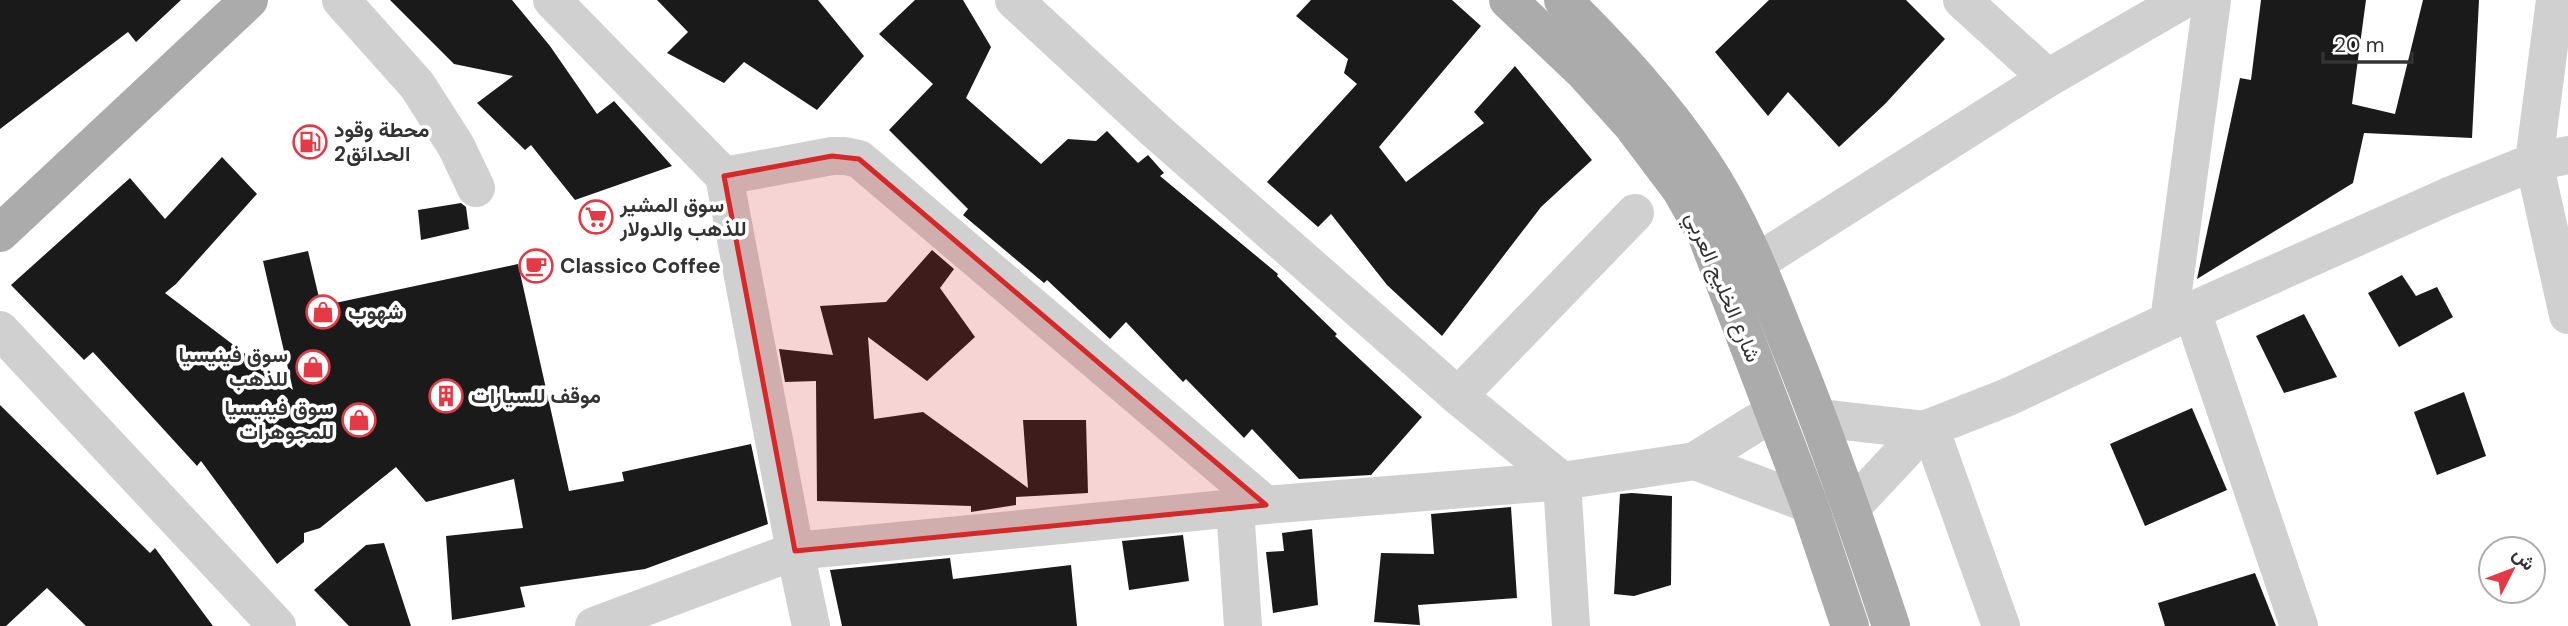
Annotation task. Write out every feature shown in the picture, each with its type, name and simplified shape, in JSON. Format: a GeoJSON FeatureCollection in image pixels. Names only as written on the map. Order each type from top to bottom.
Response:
{"type":"FeatureCollection","features":[{"type":"Feature","properties":{"kind":"main road"},"geometry":{"type":"LineString","coordinates":[[0,233],[249,0]]}},
{"type":"Feature","properties":{"kind":"main road","name":"شارع الخليج العربي"},"geometry":{"type":"LineString","coordinates":[[1508,0],[1584,72],[1632,125],[1681,190],[1706,234],[1809,504],[1850,626]]}},
{"type":"Feature","properties":{"kind":"main road","name":"شارع الخليج العربي"},"geometry":{"type":"LineString","coordinates":[[1563,0],[1611,48],[1661,107],[1697,155],[1734,216],[1756,262],[1819,418],[1891,626]]}},
{"type":"Feature","properties":{"kind":"street"},"geometry":{"type":"LineString","coordinates":[[341,0],[417,85],[456,146],[476,188]]}},
{"type":"Feature","properties":{"kind":"street"},"geometry":{"type":"LineString","coordinates":[[552,0],[724,176],[811,626]]}},
{"type":"Feature","properties":{"kind":"street"},"geometry":{"type":"LineString","coordinates":[[1014,0],[1156,131],[1458,396],[1562,481],[1572,626]]}},
{"type":"Feature","properties":{"kind":"street"},"geometry":{"type":"LineString","coordinates":[[1962,0],[2048,78]]}},
{"type":"Feature","properties":{"kind":"street"},"geometry":{"type":"LineString","coordinates":[[1756,262],[2048,78],[2183,0]]}},
{"type":"Feature","properties":{"kind":"street"},"geometry":{"type":"LineString","coordinates":[[2212,0],[2181,316],[2299,626]]}},
{"type":"Feature","properties":{"kind":"street"},"geometry":{"type":"LineString","coordinates":[[2555,0],[2551,158],[2568,315]]}},
{"type":"Feature","properties":{"kind":"street"},"geometry":{"type":"LineString","coordinates":[[724,176],[832,156],[859,159],[1250,507]]}},
{"type":"Feature","properties":{"kind":"street"},"geometry":{"type":"LineString","coordinates":[[1851,508],[1927,429],[2008,397],[2449,196],[2551,158]]}},
{"type":"Feature","properties":{"kind":"street"},"geometry":{"type":"LineString","coordinates":[[1458,396],[1635,213]]}},
{"type":"Feature","properties":{"kind":"street"},"geometry":{"type":"LineString","coordinates":[[0,330],[277,626]]}},
{"type":"Feature","properties":{"kind":"street"},"geometry":{"type":"LineString","coordinates":[[594,626],[795,551],[1250,507],[1562,481],[1695,461],[1773,414]]}},
{"type":"Feature","properties":{"kind":"street"},"geometry":{"type":"LineString","coordinates":[[1819,418],[1927,429]]}},
{"type":"Feature","properties":{"kind":"street"},"geometry":{"type":"LineString","coordinates":[[1927,429],[2001,626]]}},
{"type":"Feature","properties":{"kind":"street"},"geometry":{"type":"LineString","coordinates":[[1695,461],[1809,504]]}},
{"type":"Feature","properties":{"kind":"street"},"geometry":{"type":"LineString","coordinates":[[1243,626],[1250,507]]}},
{"type":"Feature","properties":{"kind":"highlighted area"},"geometry":{"type":"Polygon","coordinates":[[[832,156],[859,159],[1266,505],[795,551],[724,176],[832,156]]]}},
{"type":"Feature","properties":{"kind":"building"},"geometry":{"type":"Polygon","coordinates":[[[0,0],[181,0],[136,42],[128,32],[0,129],[0,0]]]}},
{"type":"Feature","properties":{"kind":"building"},"geometry":{"type":"Polygon","coordinates":[[[390,0],[512,0],[550,46],[597,114],[614,101],[672,166],[575,200],[531,145],[525,150],[477,103],[513,76],[454,64],[390,0]]]}},
{"type":"Feature","properties":{"kind":"building"},"geometry":{"type":"Polygon","coordinates":[[[657,0],[818,0],[864,56],[817,110],[744,62],[724,83],[667,53],[688,32],[657,0]]]}},
{"type":"Feature","properties":{"kind":"building"},"geometry":{"type":"Polygon","coordinates":[[[915,0],[963,0],[991,47],[966,98],[1041,164],[1068,139],[1096,141],[1107,131],[1138,163],[1148,155],[1164,173],[1160,176],[1278,274],[1277,276],[1337,334],[1335,336],[1422,417],[1371,475],[1299,479],[1252,429],[1244,438],[1186,379],[1183,382],[1126,322],[1110,339],[1047,280],[1044,283],[963,215],[968,209],[889,130],[933,84],[879,34],[915,0]]]}},
{"type":"Feature","properties":{"kind":"building"},"geometry":{"type":"Polygon","coordinates":[[[1311,0],[1452,0],[1481,26],[1379,147],[1406,182],[1484,123],[1474,112],[1515,66],[1592,160],[1541,207],[1442,336],[1387,285],[1331,214],[1318,227],[1267,182],[1357,84],[1344,73],[1348,59],[1296,16],[1311,0]]]}},
{"type":"Feature","properties":{"kind":"building"},"geometry":{"type":"Polygon","coordinates":[[[1769,0],[1906,0],[1945,39],[1885,104],[1839,147],[1788,92],[1768,116],[1715,52],[1769,0]]]}},
{"type":"Feature","properties":{"kind":"building"},"geometry":{"type":"Polygon","coordinates":[[[2261,0],[2366,0],[2352,104],[2395,114],[2423,0],[2479,0],[2472,138],[2364,133],[2353,183],[2197,279],[2240,78],[2251,80],[2261,0]]]}},
{"type":"Feature","properties":{"kind":"building"},"geometry":{"type":"Polygon","coordinates":[[[222,157],[257,194],[165,293],[293,390],[263,261],[308,251],[321,306],[518,264],[569,491],[624,481],[622,472],[751,444],[768,524],[645,569],[520,587],[525,607],[452,620],[446,536],[523,528],[514,479],[426,502],[396,467],[320,528],[304,533],[304,542],[277,564],[201,461],[197,466],[93,352],[84,360],[11,285],[130,178],[165,219],[222,157]]]}},
{"type":"Feature","properties":{"kind":"building"},"geometry":{"type":"Polygon","coordinates":[[[461,203],[466,207],[469,229],[421,240],[418,210],[461,203]]]}},
{"type":"Feature","properties":{"kind":"building"},"geometry":{"type":"Polygon","coordinates":[[[932,250],[954,269],[940,288],[975,337],[927,381],[868,337],[874,419],[923,412],[1028,488],[1023,420],[1086,420],[1088,493],[1016,497],[1016,505],[971,512],[971,506],[817,501],[816,381],[785,382],[779,349],[833,355],[820,306],[886,302],[932,250]]]}},
{"type":"Feature","properties":{"kind":"building"},"geometry":{"type":"Polygon","coordinates":[[[2402,275],[2416,296],[2437,287],[2453,317],[2399,347],[2368,293],[2402,275]]]}},
{"type":"Feature","properties":{"kind":"building"},"geometry":{"type":"Polygon","coordinates":[[[2304,314],[2337,377],[2284,393],[2256,336],[2304,314]]]}},
{"type":"Feature","properties":{"kind":"building"},"geometry":{"type":"Polygon","coordinates":[[[2464,392],[2486,456],[2437,475],[2414,412],[2464,392]]]}},
{"type":"Feature","properties":{"kind":"building"},"geometry":{"type":"Polygon","coordinates":[[[0,405],[150,553],[155,548],[213,626],[86,626],[47,588],[6,626],[0,626],[0,405]]]}},
{"type":"Feature","properties":{"kind":"building"},"geometry":{"type":"Polygon","coordinates":[[[2192,408],[2227,490],[2145,526],[2110,444],[2192,408]]]}},
{"type":"Feature","properties":{"kind":"building"},"geometry":{"type":"Polygon","coordinates":[[[1620,494],[1672,496],[1671,585],[1634,596],[1614,594],[1620,494]]]}},
{"type":"Feature","properties":{"kind":"building"},"geometry":{"type":"Polygon","coordinates":[[[1511,507],[1517,598],[1418,605],[1420,625],[1374,622],[1381,553],[1434,554],[1431,514],[1511,507]]]}},
{"type":"Feature","properties":{"kind":"building"},"geometry":{"type":"Polygon","coordinates":[[[1312,529],[1318,605],[1273,613],[1266,552],[1284,551],[1282,533],[1312,529]]]}},
{"type":"Feature","properties":{"kind":"building"},"geometry":{"type":"Polygon","coordinates":[[[1183,535],[1189,581],[1129,590],[1122,541],[1183,535]]]}},
{"type":"Feature","properties":{"kind":"building"},"geometry":{"type":"Polygon","coordinates":[[[384,543],[411,626],[349,626],[314,590],[366,545],[384,543]]]}},
{"type":"Feature","properties":{"kind":"building"},"geometry":{"type":"Polygon","coordinates":[[[950,558],[953,579],[1071,565],[1077,626],[842,626],[830,570],[950,558]]]}},
{"type":"Feature","properties":{"kind":"building"},"geometry":{"type":"Polygon","coordinates":[[[2255,573],[2276,626],[2165,626],[2158,603],[2255,573]]]}},
{"type":"Feature","properties":{"kind":"place","name":"محطة وقود الحدائق2"},"geometry":{"type":"Point","coordinates":[310,142]}},
{"type":"Feature","properties":{"kind":"place","name":"سوق المشير للذهب والدولار"},"geometry":{"type":"Point","coordinates":[596,217]}},
{"type":"Feature","properties":{"kind":"place","name":"Classico Coffee"},"geometry":{"type":"Point","coordinates":[536,266]}},
{"type":"Feature","properties":{"kind":"place","name":"شهوب"},"geometry":{"type":"Point","coordinates":[323,312]}},
{"type":"Feature","properties":{"kind":"place","name":"سوق فينيسيا للذهب"},"geometry":{"type":"Point","coordinates":[313,367]}},
{"type":"Feature","properties":{"kind":"place","name":"موقف للسيارات"},"geometry":{"type":"Point","coordinates":[446,396]}},
{"type":"Feature","properties":{"kind":"place","name":"سوق فينيسيا للمجوهرات"},"geometry":{"type":"Point","coordinates":[359,420]}}]}
